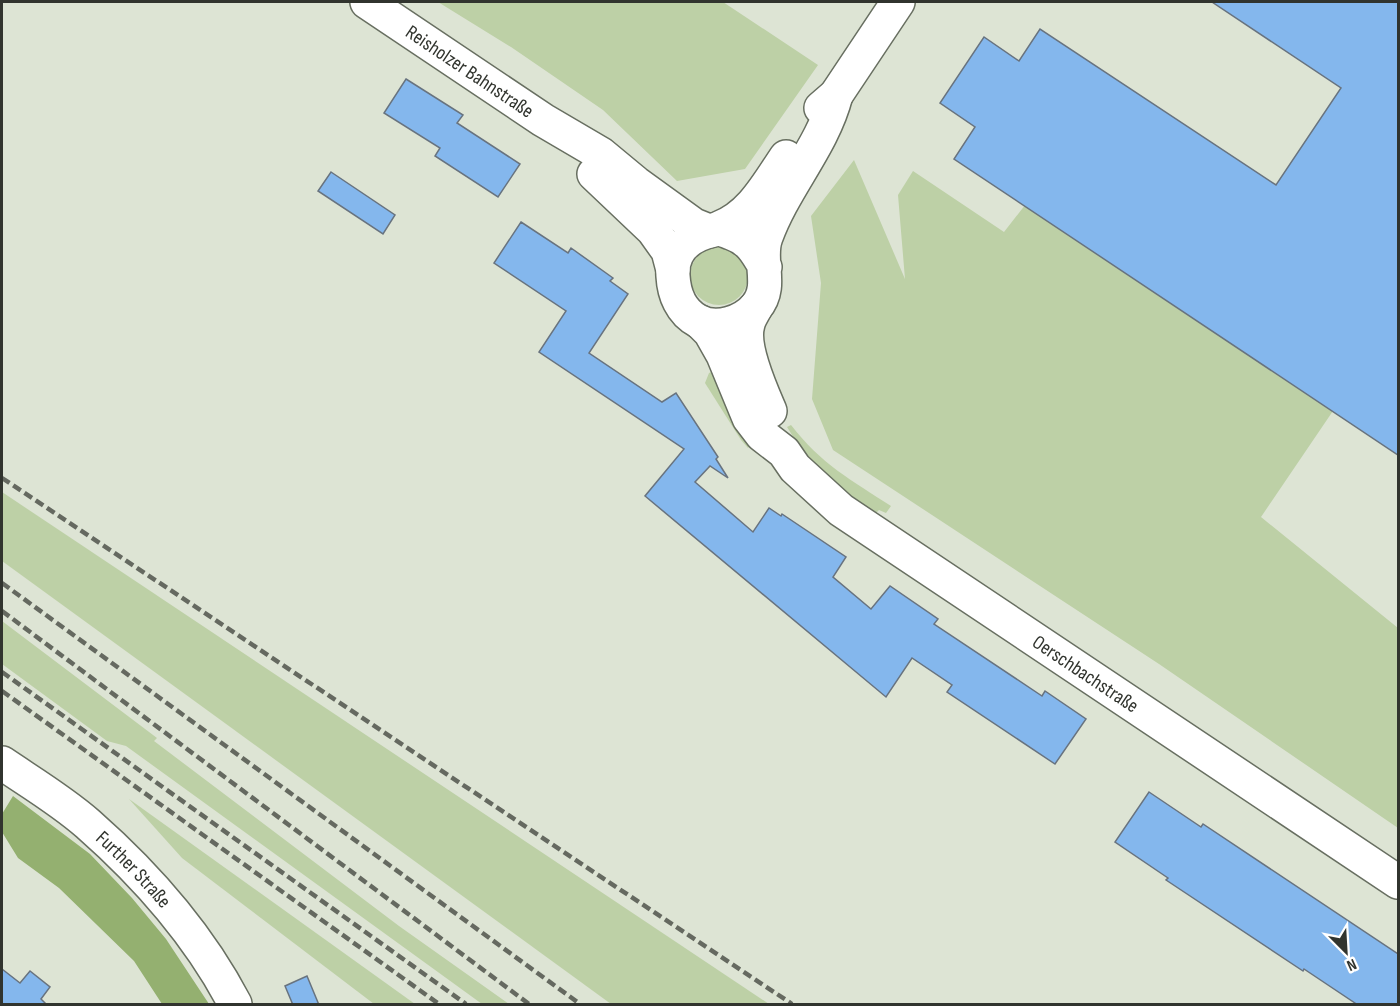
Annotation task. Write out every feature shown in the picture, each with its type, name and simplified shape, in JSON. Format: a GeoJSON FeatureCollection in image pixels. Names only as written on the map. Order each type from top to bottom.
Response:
{"type":"FeatureCollection","features":[{"type":"Feature","properties":{"kind":"main road","name":"Reisholzer Bahnstraße"},"geometry":{"type":"LineString","coordinates":[[367,2],[543,120],[601,154],[693,225],[747,241],[757,251],[765,267]]}},
{"type":"Feature","properties":{"kind":"main road"},"geometry":{"type":"LineString","coordinates":[[673,270],[681,247],[698,235],[734,223],[744,214],[818,111],[836,95],[898,2]]}},
{"type":"Feature","properties":{"kind":"main road"},"geometry":{"type":"LineString","coordinates":[[700,322],[714,325],[727,324],[744,318],[761,299],[766,285],[764,240],[774,216],[831,115],[836,95]]}},
{"type":"Feature","properties":{"kind":"main road","name":"Reisholzer Bahnstraße"},"geometry":{"type":"LineString","coordinates":[[543,120],[576,157],[653,230],[668,251],[676,297],[684,309],[700,322]]}},
{"type":"Feature","properties":{"kind":"main road","name":"Oerschbachstraße"},"geometry":{"type":"LineString","coordinates":[[756,307],[747,326],[748,349],[755,376],[784,452],[795,468],[841,510],[1398,882]]}},
{"type":"Feature","properties":{"kind":"main road","name":"Oerschbachstraße"},"geometry":{"type":"LineString","coordinates":[[700,322],[710,332],[723,355],[749,418],[762,435],[784,452]]}},
{"type":"Feature","properties":{"kind":"main road","name":"Further Straße"},"geometry":{"type":"LineString","coordinates":[[2,763],[87,823],[126,861],[172,909],[199,944],[235,1005]]}},
{"type":"Feature","properties":{"kind":"green space"},"geometry":{"type":"Polygon","coordinates":[[[438,2],[723,2],[818,65],[745,169],[677,181],[603,110],[511,47],[438,2]]]}},
{"type":"Feature","properties":{"kind":"green space"},"geometry":{"type":"Polygon","coordinates":[[[854,160],[905,279],[898,195],[913,171],[1004,232],[1029,200],[1337,405],[1261,517],[1398,628],[1398,828],[1159,664],[833,450],[812,399],[821,283],[811,216],[854,160]]]}},
{"type":"Feature","properties":{"kind":"green space"},"geometry":{"type":"Polygon","coordinates":[[[719,247],[730,249],[743,260],[748,276],[746,287],[735,300],[719,305],[708,303],[695,292],[690,276],[692,265],[703,252],[719,247]]]}},
{"type":"Feature","properties":{"kind":"green space"},"geometry":{"type":"Polygon","coordinates":[[[720,368],[752,442],[748,448],[705,383],[709,373],[720,368]]]}},
{"type":"Feature","properties":{"kind":"green space"},"geometry":{"type":"Polygon","coordinates":[[[791,425],[825,461],[891,506],[886,513],[879,510],[874,515],[866,510],[816,467],[787,427],[791,425]]]}},
{"type":"Feature","properties":{"kind":"green space"},"geometry":{"type":"Polygon","coordinates":[[[2,492],[769,1004],[611,1004],[2,561],[2,492]]]}},
{"type":"Feature","properties":{"kind":"green space"},"geometry":{"type":"Polygon","coordinates":[[[2,621],[157,738],[154,741],[399,926],[509,1004],[482,1004],[126,746],[107,741],[2,664],[2,621]]]}},
{"type":"Feature","properties":{"kind":"green space"},"geometry":{"type":"Polygon","coordinates":[[[13,796],[90,854],[132,898],[166,939],[209,1004],[162,1004],[134,961],[59,888],[18,858],[2,832],[2,814],[13,796]]]}},
{"type":"Feature","properties":{"kind":"green space"},"geometry":{"type":"Polygon","coordinates":[[[129,799],[415,1004],[374,1004],[182,858],[129,799]]]}},
{"type":"Feature","properties":{"kind":"building"},"geometry":{"type":"Polygon","coordinates":[[[1212,2],[1398,2],[1398,455],[954,159],[975,127],[940,103],[984,37],[1019,61],[1040,29],[1276,185],[1341,88],[1212,2]]]}},
{"type":"Feature","properties":{"kind":"building"},"geometry":{"type":"Polygon","coordinates":[[[406,79],[463,115],[457,123],[520,164],[498,197],[435,156],[440,148],[384,113],[406,79]]]}},
{"type":"Feature","properties":{"kind":"building"},"geometry":{"type":"Polygon","coordinates":[[[331,172],[395,215],[383,234],[318,191],[331,172]]]}},
{"type":"Feature","properties":{"kind":"building"},"geometry":{"type":"Polygon","coordinates":[[[521,222],[568,253],[571,248],[613,278],[610,281],[628,294],[589,353],[662,402],[676,393],[718,457],[716,459],[728,478],[710,466],[695,482],[753,532],[769,508],[781,516],[782,514],[846,557],[833,577],[871,609],[890,586],[938,619],[934,624],[1042,696],[1045,691],[1086,719],[1055,764],[947,692],[952,685],[912,658],[886,697],[645,496],[684,449],[539,352],[566,311],[494,263],[521,222]]]}},
{"type":"Feature","properties":{"kind":"building"},"geometry":{"type":"Polygon","coordinates":[[[1149,792],[1201,827],[1203,824],[1398,954],[1398,1005],[1358,1005],[1166,880],[1168,878],[1115,842],[1149,792]]]}},
{"type":"Feature","properties":{"kind":"building"},"geometry":{"type":"Polygon","coordinates":[[[2,969],[20,983],[30,971],[50,987],[41,999],[47,1005],[2,1005],[2,969]]]}},
{"type":"Feature","properties":{"kind":"building"},"geometry":{"type":"Polygon","coordinates":[[[307,976],[319,1005],[293,1005],[285,986],[307,976]]]}},
{"type":"Feature","properties":{"kind":"railway"},"geometry":{"type":"LineString","coordinates":[[2,478],[792,1004]]}},
{"type":"Feature","properties":{"kind":"railway"},"geometry":{"type":"LineString","coordinates":[[2,583],[580,1004]]}},
{"type":"Feature","properties":{"kind":"railway"},"geometry":{"type":"LineString","coordinates":[[2,611],[529,1004]]}},
{"type":"Feature","properties":{"kind":"railway"},"geometry":{"type":"LineString","coordinates":[[2,672],[466,1004]]}},
{"type":"Feature","properties":{"kind":"railway"},"geometry":{"type":"LineString","coordinates":[[2,691],[439,1004]]}}]}
